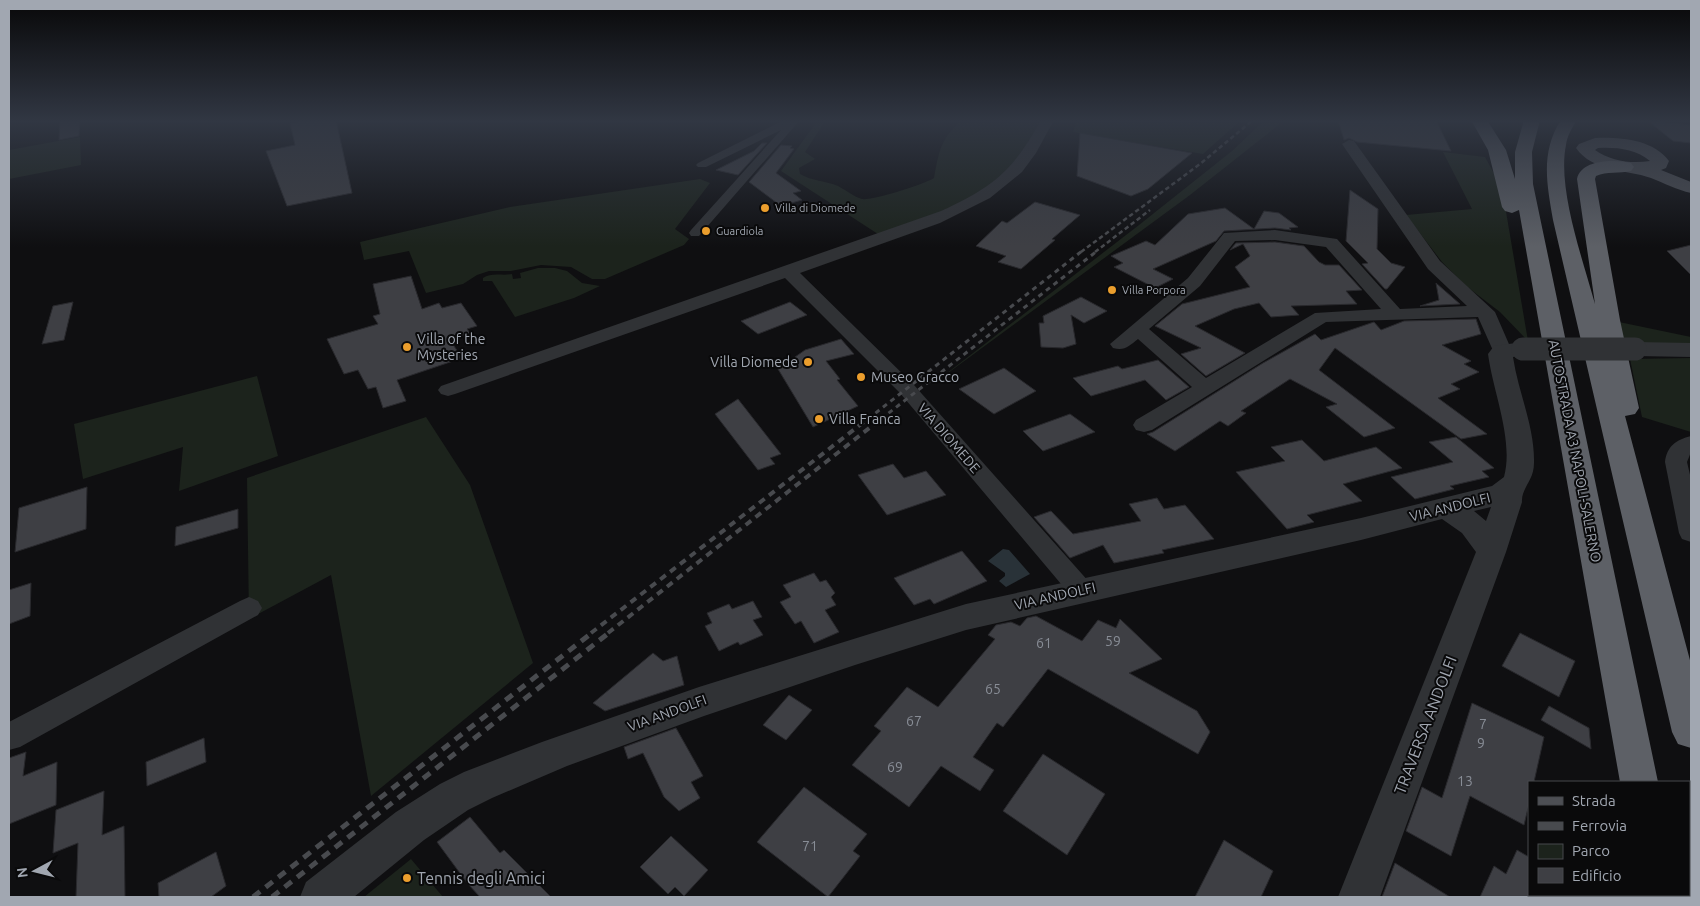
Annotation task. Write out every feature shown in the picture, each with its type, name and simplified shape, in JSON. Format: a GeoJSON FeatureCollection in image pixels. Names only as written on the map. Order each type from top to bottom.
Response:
{"type":"FeatureCollection","features":[{"type":"Feature","properties":{"kind":"highway"},"geometry":{"type":"LineString","coordinates":[[1501,162],[1509,191],[1514,219],[1523,246],[1543,288]]}},
{"type":"Feature","properties":{"kind":"highway","name":"AUTOSTRADA A3 NAPOLI-SALERNO"},"geometry":{"type":"LineString","coordinates":[[1523,162],[1524,184],[1543,288],[1639,781]]}},
{"type":"Feature","properties":{"kind":"highway"},"geometry":{"type":"LineString","coordinates":[[1556,162],[1555,170],[1563,220],[1691,732]]}},
{"type":"Feature","properties":{"kind":"highway"},"geometry":{"type":"LineString","coordinates":[[1623,459],[1627,411],[1607,311],[1586,179],[1587,173],[1594,169],[1606,167],[1631,168]]}},
{"type":"Feature","properties":{"kind":"main road"},"geometry":{"type":"LineString","coordinates":[[1607,162],[1659,175],[1691,187]]}},
{"type":"Feature","properties":{"kind":"main road"},"geometry":{"type":"LineString","coordinates":[[1631,168],[1648,168],[1660,164],[1691,187]]}},
{"type":"Feature","properties":{"kind":"street"},"geometry":{"type":"LineString","coordinates":[[702,165],[708,162]]}},
{"type":"Feature","properties":{"kind":"street"},"geometry":{"type":"LineString","coordinates":[[695,234],[757,162]]}},
{"type":"Feature","properties":{"kind":"street"},"geometry":{"type":"LineString","coordinates":[[448,390],[934,220],[972,203],[998,186],[1022,162]]}},
{"type":"Feature","properties":{"kind":"street"},"geometry":{"type":"LineString","coordinates":[[1362,162],[1434,265],[1484,311],[1512,350],[1691,350]]}},
{"type":"Feature","properties":{"kind":"street"},"geometry":{"type":"LineString","coordinates":[[1120,344],[1194,282],[1230,236],[1275,235],[1331,243],[1395,314]]}},
{"type":"Feature","properties":{"kind":"street","name":"VIA DIOMEDE"},"geometry":{"type":"LineString","coordinates":[[788,271],[912,395],[1081,590]]}},
{"type":"Feature","properties":{"kind":"street"},"geometry":{"type":"LineString","coordinates":[[1144,425],[1322,317],[1484,311]]}},
{"type":"Feature","properties":{"kind":"street"},"geometry":{"type":"LineString","coordinates":[[1138,329],[1205,388]]}},
{"type":"Feature","properties":{"kind":"street","name":"VIA ANDOLFI"},"geometry":{"type":"LineString","coordinates":[[321,897],[434,809],[478,785],[546,757],[708,699],[919,630],[966,617],[1495,497],[1507,491],[1516,482],[1520,464],[1501,360],[1512,350]]}},
{"type":"Feature","properties":{"kind":"street"},"geometry":{"type":"LineString","coordinates":[[1691,444],[1686,445],[1678,452],[1676,462],[1691,533]]}},
{"type":"Feature","properties":{"kind":"street","name":"TRAVERSA ANDOLFI"},"geometry":{"type":"LineString","coordinates":[[1359,897],[1490,552],[1506,502],[1507,491]]}},
{"type":"Feature","properties":{"kind":"street"},"geometry":{"type":"LineString","coordinates":[[1445,509],[1467,520],[1480,535],[1490,552]]}},
{"type":"Feature","properties":{"kind":"street"},"geometry":{"type":"LineString","coordinates":[[9,737],[250,608]]}},
{"type":"Feature","properties":{"kind":"green space"},"geometry":{"type":"Polygon","coordinates":[[[9,162],[81,162],[81,165],[9,179],[9,162]]]}},
{"type":"Feature","properties":{"kind":"green space"},"geometry":{"type":"Polygon","coordinates":[[[787,162],[809,162],[799,168],[800,174],[838,186],[856,197],[867,199],[898,192],[934,178],[937,162],[1014,162],[993,185],[970,200],[881,236],[781,171],[787,162]]]}},
{"type":"Feature","properties":{"kind":"green space"},"geometry":{"type":"Polygon","coordinates":[[[1218,162],[1231,162],[1190,195],[929,387],[1218,162]]]}},
{"type":"Feature","properties":{"kind":"green space"},"geometry":{"type":"Polygon","coordinates":[[[1448,162],[1488,162],[1502,188],[1528,341],[1500,312],[1466,286],[1442,262],[1406,215],[1472,209],[1448,162]]]}},
{"type":"Feature","properties":{"kind":"green space"},"geometry":{"type":"Polygon","coordinates":[[[700,179],[710,183],[675,229],[689,239],[684,245],[605,279],[592,279],[571,267],[541,265],[511,271],[489,271],[477,275],[463,284],[426,293],[409,251],[364,260],[360,242],[510,207],[700,179]]]}},
{"type":"Feature","properties":{"kind":"green space"},"geometry":{"type":"Polygon","coordinates":[[[538,268],[555,268],[567,271],[582,283],[600,286],[574,298],[515,317],[492,281],[483,281],[483,278],[486,276],[493,275],[512,274],[513,279],[521,278],[520,273],[538,268]]]}},
{"type":"Feature","properties":{"kind":"green space"},"geometry":{"type":"Polygon","coordinates":[[[1619,322],[1691,337],[1691,344],[1625,343],[1619,322]]]}},
{"type":"Feature","properties":{"kind":"green space"},"geometry":{"type":"Polygon","coordinates":[[[1691,358],[1691,432],[1642,417],[1630,359],[1691,358]]]}},
{"type":"Feature","properties":{"kind":"green space"},"geometry":{"type":"Polygon","coordinates":[[[257,376],[278,456],[179,491],[183,447],[83,479],[74,424],[257,376]]]}},
{"type":"Feature","properties":{"kind":"green space"},"geometry":{"type":"Polygon","coordinates":[[[426,417],[470,485],[533,663],[371,796],[331,575],[249,619],[247,478],[426,417]]]}},
{"type":"Feature","properties":{"kind":"green space","name":"Tennis degli Amici"},"geometry":{"type":"Polygon","coordinates":[[[411,859],[443,897],[364,897],[411,859]]]}},
{"type":"Feature","properties":{"kind":"shaded area"},"geometry":{"type":"Polygon","coordinates":[[[1003,549],[1009,550],[1030,574],[1006,587],[999,581],[1005,576],[1005,573],[988,561],[1003,549]]]}},
{"type":"Feature","properties":{"kind":"building"},"geometry":{"type":"Polygon","coordinates":[[[270,162],[345,162],[352,193],[287,206],[270,162]]]}},
{"type":"Feature","properties":{"kind":"building"},"geometry":{"type":"Polygon","coordinates":[[[731,162],[750,162],[738,175],[716,170],[731,162]]]}},
{"type":"Feature","properties":{"kind":"building"},"geometry":{"type":"Polygon","coordinates":[[[766,162],[784,162],[776,173],[801,191],[793,193],[802,200],[781,206],[749,182],[766,162]]]}},
{"type":"Feature","properties":{"kind":"building"},"geometry":{"type":"Polygon","coordinates":[[[1078,162],[1181,162],[1148,189],[1131,196],[1077,176],[1078,162]]]}},
{"type":"Feature","properties":{"kind":"building"},"geometry":{"type":"Polygon","coordinates":[[[1350,190],[1378,209],[1377,249],[1391,263],[1405,267],[1387,289],[1362,264],[1368,263],[1346,241],[1350,190]]]}},
{"type":"Feature","properties":{"kind":"building"},"geometry":{"type":"Polygon","coordinates":[[[1035,202],[1080,215],[1052,239],[1055,240],[1021,269],[998,262],[1006,256],[976,246],[1002,221],[1007,223],[1035,202]]]}},
{"type":"Feature","properties":{"kind":"building"},"geometry":{"type":"Polygon","coordinates":[[[1225,208],[1254,229],[1264,211],[1279,213],[1298,227],[1289,228],[1291,230],[1275,228],[1224,231],[1216,241],[1153,269],[1173,279],[1155,288],[1114,267],[1123,263],[1111,256],[1146,241],[1155,245],[1188,214],[1225,208]]]}},
{"type":"Feature","properties":{"kind":"building"},"geometry":{"type":"Polygon","coordinates":[[[1275,242],[1304,246],[1319,262],[1325,265],[1339,265],[1362,290],[1346,291],[1357,304],[1291,306],[1299,315],[1271,317],[1259,303],[1234,309],[1195,326],[1245,353],[1206,376],[1181,354],[1201,348],[1155,326],[1182,304],[1250,287],[1235,267],[1250,256],[1243,244],[1230,250],[1236,243],[1275,242]]]}},
{"type":"Feature","properties":{"kind":"building"},"geometry":{"type":"Polygon","coordinates":[[[1691,245],[1691,275],[1667,251],[1691,245]]]}},
{"type":"Feature","properties":{"kind":"building","name":"Villa of the Mysteries"},"geometry":{"type":"Polygon","coordinates":[[[411,276],[422,309],[439,303],[442,308],[461,303],[477,326],[467,329],[470,333],[450,340],[462,358],[397,380],[406,401],[383,408],[376,387],[368,389],[358,370],[344,374],[327,339],[378,324],[373,316],[380,314],[373,284],[411,276]]]}},
{"type":"Feature","properties":{"kind":"building"},"geometry":{"type":"Polygon","coordinates":[[[1436,283],[1460,304],[1420,306],[1439,300],[1436,283]]]}},
{"type":"Feature","properties":{"kind":"building"},"geometry":{"type":"Polygon","coordinates":[[[1081,297],[1107,311],[1084,323],[1071,315],[1076,344],[1063,348],[1041,347],[1039,323],[1044,323],[1043,316],[1081,297]]]}},
{"type":"Feature","properties":{"kind":"building"},"geometry":{"type":"Polygon","coordinates":[[[73,302],[64,340],[42,344],[53,306],[73,302]]]}},
{"type":"Feature","properties":{"kind":"building"},"geometry":{"type":"Polygon","coordinates":[[[790,302],[807,315],[758,334],[741,321],[790,302]]]}},
{"type":"Feature","properties":{"kind":"building"},"geometry":{"type":"Polygon","coordinates":[[[1476,319],[1481,334],[1442,345],[1471,361],[1464,364],[1479,372],[1451,384],[1460,389],[1438,398],[1487,434],[1461,439],[1335,348],[1319,370],[1395,428],[1364,437],[1326,407],[1337,404],[1290,379],[1241,411],[1246,413],[1228,426],[1220,421],[1175,451],[1147,434],[1263,363],[1315,334],[1321,340],[1374,322],[1381,330],[1404,321],[1476,319]]]}},
{"type":"Feature","properties":{"kind":"building"},"geometry":{"type":"Polygon","coordinates":[[[841,339],[854,354],[826,361],[840,379],[837,380],[858,406],[813,427],[778,369],[805,350],[841,339]]]}},
{"type":"Feature","properties":{"kind":"building"},"geometry":{"type":"Polygon","coordinates":[[[1158,360],[1189,387],[1166,400],[1145,380],[1091,396],[1073,378],[1118,366],[1122,369],[1158,360]]]}},
{"type":"Feature","properties":{"kind":"building"},"geometry":{"type":"Polygon","coordinates":[[[1004,368],[1036,391],[994,414],[959,389],[1004,368]]]}},
{"type":"Feature","properties":{"kind":"building"},"geometry":{"type":"Polygon","coordinates":[[[738,399],[781,454],[770,458],[775,464],[758,470],[715,414],[738,399]]]}},
{"type":"Feature","properties":{"kind":"building"},"geometry":{"type":"Polygon","coordinates":[[[1070,414],[1095,432],[1043,451],[1023,431],[1070,414]]]}},
{"type":"Feature","properties":{"kind":"building"},"geometry":{"type":"Polygon","coordinates":[[[1456,437],[1494,468],[1482,471],[1489,477],[1450,486],[1454,489],[1415,499],[1391,477],[1453,462],[1429,442],[1456,437]]]}},
{"type":"Feature","properties":{"kind":"building"},"geometry":{"type":"Polygon","coordinates":[[[1302,440],[1324,461],[1376,447],[1402,468],[1343,484],[1362,501],[1307,515],[1314,522],[1287,529],[1236,472],[1285,461],[1271,447],[1302,440]]]}},
{"type":"Feature","properties":{"kind":"building"},"geometry":{"type":"Polygon","coordinates":[[[893,464],[904,478],[926,471],[946,495],[887,515],[858,475],[893,464]]]}},
{"type":"Feature","properties":{"kind":"building"},"geometry":{"type":"Polygon","coordinates":[[[87,487],[86,529],[15,552],[19,508],[87,487]]]}},
{"type":"Feature","properties":{"kind":"building"},"geometry":{"type":"Polygon","coordinates":[[[1157,498],[1164,509],[1185,505],[1214,539],[1162,550],[1164,553],[1114,563],[1103,545],[1070,558],[1034,517],[1051,511],[1073,534],[1141,521],[1129,504],[1157,498]]]}},
{"type":"Feature","properties":{"kind":"building"},"geometry":{"type":"Polygon","coordinates":[[[238,509],[238,528],[175,546],[176,527],[238,509]]]}},
{"type":"Feature","properties":{"kind":"building"},"geometry":{"type":"Polygon","coordinates":[[[962,551],[987,581],[934,604],[930,599],[914,605],[894,578],[962,551]]]}},
{"type":"Feature","properties":{"kind":"building"},"geometry":{"type":"Polygon","coordinates":[[[814,573],[820,582],[826,580],[835,593],[831,597],[836,605],[825,610],[839,632],[814,643],[801,621],[795,624],[780,602],[791,597],[783,585],[814,573]]]}},
{"type":"Feature","properties":{"kind":"building"},"geometry":{"type":"Polygon","coordinates":[[[31,583],[30,616],[9,624],[9,590],[31,583]]]}},
{"type":"Feature","properties":{"kind":"building"},"geometry":{"type":"Polygon","coordinates":[[[753,601],[762,617],[753,620],[763,635],[740,645],[738,642],[719,651],[705,626],[712,623],[707,613],[729,604],[732,609],[753,601]]]}},
{"type":"Feature","properties":{"kind":"building"},"geometry":{"type":"Polygon","coordinates":[[[1036,616],[1082,641],[1098,620],[1116,628],[1120,619],[1162,659],[1129,673],[1197,711],[1210,732],[1198,754],[1048,669],[1003,727],[997,723],[973,757],[994,770],[980,791],[941,766],[909,807],[852,765],[881,731],[874,726],[907,687],[938,707],[995,639],[988,635],[996,625],[1011,622],[1020,626],[1027,618],[1036,616]]]}},
{"type":"Feature","properties":{"kind":"building"},"geometry":{"type":"Polygon","coordinates":[[[1520,633],[1575,661],[1559,697],[1502,666],[1520,633]]]}},
{"type":"Feature","properties":{"kind":"building"},"geometry":{"type":"Polygon","coordinates":[[[653,653],[663,661],[677,656],[684,685],[605,711],[593,703],[653,653]]]}},
{"type":"Feature","properties":{"kind":"building"},"geometry":{"type":"Polygon","coordinates":[[[789,695],[812,710],[786,740],[763,725],[789,695]]]}},
{"type":"Feature","properties":{"kind":"building"},"geometry":{"type":"Polygon","coordinates":[[[1472,703],[1544,737],[1534,781],[1528,781],[1528,808],[1524,825],[1470,796],[1451,856],[1406,831],[1422,787],[1442,798],[1472,703]]]}},
{"type":"Feature","properties":{"kind":"building"},"geometry":{"type":"Polygon","coordinates":[[[1549,706],[1589,728],[1591,749],[1541,720],[1549,706]]]}},
{"type":"Feature","properties":{"kind":"building"},"geometry":{"type":"Polygon","coordinates":[[[676,728],[703,776],[691,782],[700,798],[679,811],[664,797],[643,753],[628,759],[624,747],[676,728]]]}},
{"type":"Feature","properties":{"kind":"building"},"geometry":{"type":"Polygon","coordinates":[[[204,738],[206,762],[147,786],[146,762],[204,738]]]}},
{"type":"Feature","properties":{"kind":"building"},"geometry":{"type":"Polygon","coordinates":[[[26,752],[23,776],[57,762],[56,805],[9,824],[9,758],[26,752]]]}},
{"type":"Feature","properties":{"kind":"building"},"geometry":{"type":"Polygon","coordinates":[[[1043,754],[1105,794],[1067,855],[1003,811],[1043,754]]]}},
{"type":"Feature","properties":{"kind":"building"},"geometry":{"type":"Polygon","coordinates":[[[804,787],[867,834],[853,851],[860,856],[828,897],[757,842],[804,787]]]}},
{"type":"Feature","properties":{"kind":"building"},"geometry":{"type":"Polygon","coordinates":[[[104,791],[102,835],[124,826],[125,897],[76,897],[78,843],[53,853],[56,810],[104,791]]]}},
{"type":"Feature","properties":{"kind":"building"},"geometry":{"type":"Polygon","coordinates":[[[470,817],[500,853],[504,850],[551,897],[480,897],[437,842],[470,817]]]}},
{"type":"Feature","properties":{"kind":"building"},"geometry":{"type":"Polygon","coordinates":[[[671,836],[708,870],[684,896],[675,887],[668,894],[640,867],[671,836]]]}},
{"type":"Feature","properties":{"kind":"building"},"geometry":{"type":"Polygon","coordinates":[[[1224,840],[1273,871],[1261,897],[1195,897],[1224,840]]]}},
{"type":"Feature","properties":{"kind":"building"},"geometry":{"type":"Polygon","coordinates":[[[1517,850],[1528,856],[1529,897],[1480,897],[1494,866],[1506,874],[1517,850]]]}},
{"type":"Feature","properties":{"kind":"building"},"geometry":{"type":"Polygon","coordinates":[[[216,852],[226,886],[211,897],[159,897],[158,883],[216,852]]]}},
{"type":"Feature","properties":{"kind":"building"},"geometry":{"type":"Polygon","coordinates":[[[1395,863],[1450,897],[1382,897],[1395,863]]]}},
{"type":"Feature","properties":{"kind":"railway"},"geometry":{"type":"LineString","coordinates":[[1081,252],[1202,162]]}},
{"type":"Feature","properties":{"kind":"railway"},"geometry":{"type":"LineString","coordinates":[[1095,252],[1150,210]]}},
{"type":"Feature","properties":{"kind":"railway"},"geometry":{"type":"LineString","coordinates":[[868,419],[1082,251]]}},
{"type":"Feature","properties":{"kind":"railway"},"geometry":{"type":"LineString","coordinates":[[881,419],[1097,251]]}},
{"type":"Feature","properties":{"kind":"railway"},"geometry":{"type":"LineString","coordinates":[[591,633],[869,418]]}},
{"type":"Feature","properties":{"kind":"railway"},"geometry":{"type":"LineString","coordinates":[[608,633],[882,418]]}},
{"type":"Feature","properties":{"kind":"railway"},"geometry":{"type":"LineString","coordinates":[[253,897],[593,632]]}},
{"type":"Feature","properties":{"kind":"railway"},"geometry":{"type":"LineString","coordinates":[[272,897],[610,632]]}},
{"type":"Feature","properties":{"kind":"place","name":"Villa di Diomede"},"geometry":{"type":"Point","coordinates":[765,208]}},
{"type":"Feature","properties":{"kind":"place","name":"Guardiola"},"geometry":{"type":"Point","coordinates":[706,231]}},
{"type":"Feature","properties":{"kind":"place","name":"Villa Porpora"},"geometry":{"type":"Point","coordinates":[1112,290]}},
{"type":"Feature","properties":{"kind":"place","name":"Villa of the Mysteries"},"geometry":{"type":"Point","coordinates":[407,347]}},
{"type":"Feature","properties":{"kind":"place","name":"Villa Diomede"},"geometry":{"type":"Point","coordinates":[808,362]}},
{"type":"Feature","properties":{"kind":"place","name":"Museo Gracco"},"geometry":{"type":"Point","coordinates":[861,377]}},
{"type":"Feature","properties":{"kind":"place","name":"Villa Franca"},"geometry":{"type":"Point","coordinates":[819,419]}},
{"type":"Feature","properties":{"kind":"place","name":"Tennis degli Amici"},"geometry":{"type":"Point","coordinates":[407,878]}}]}
